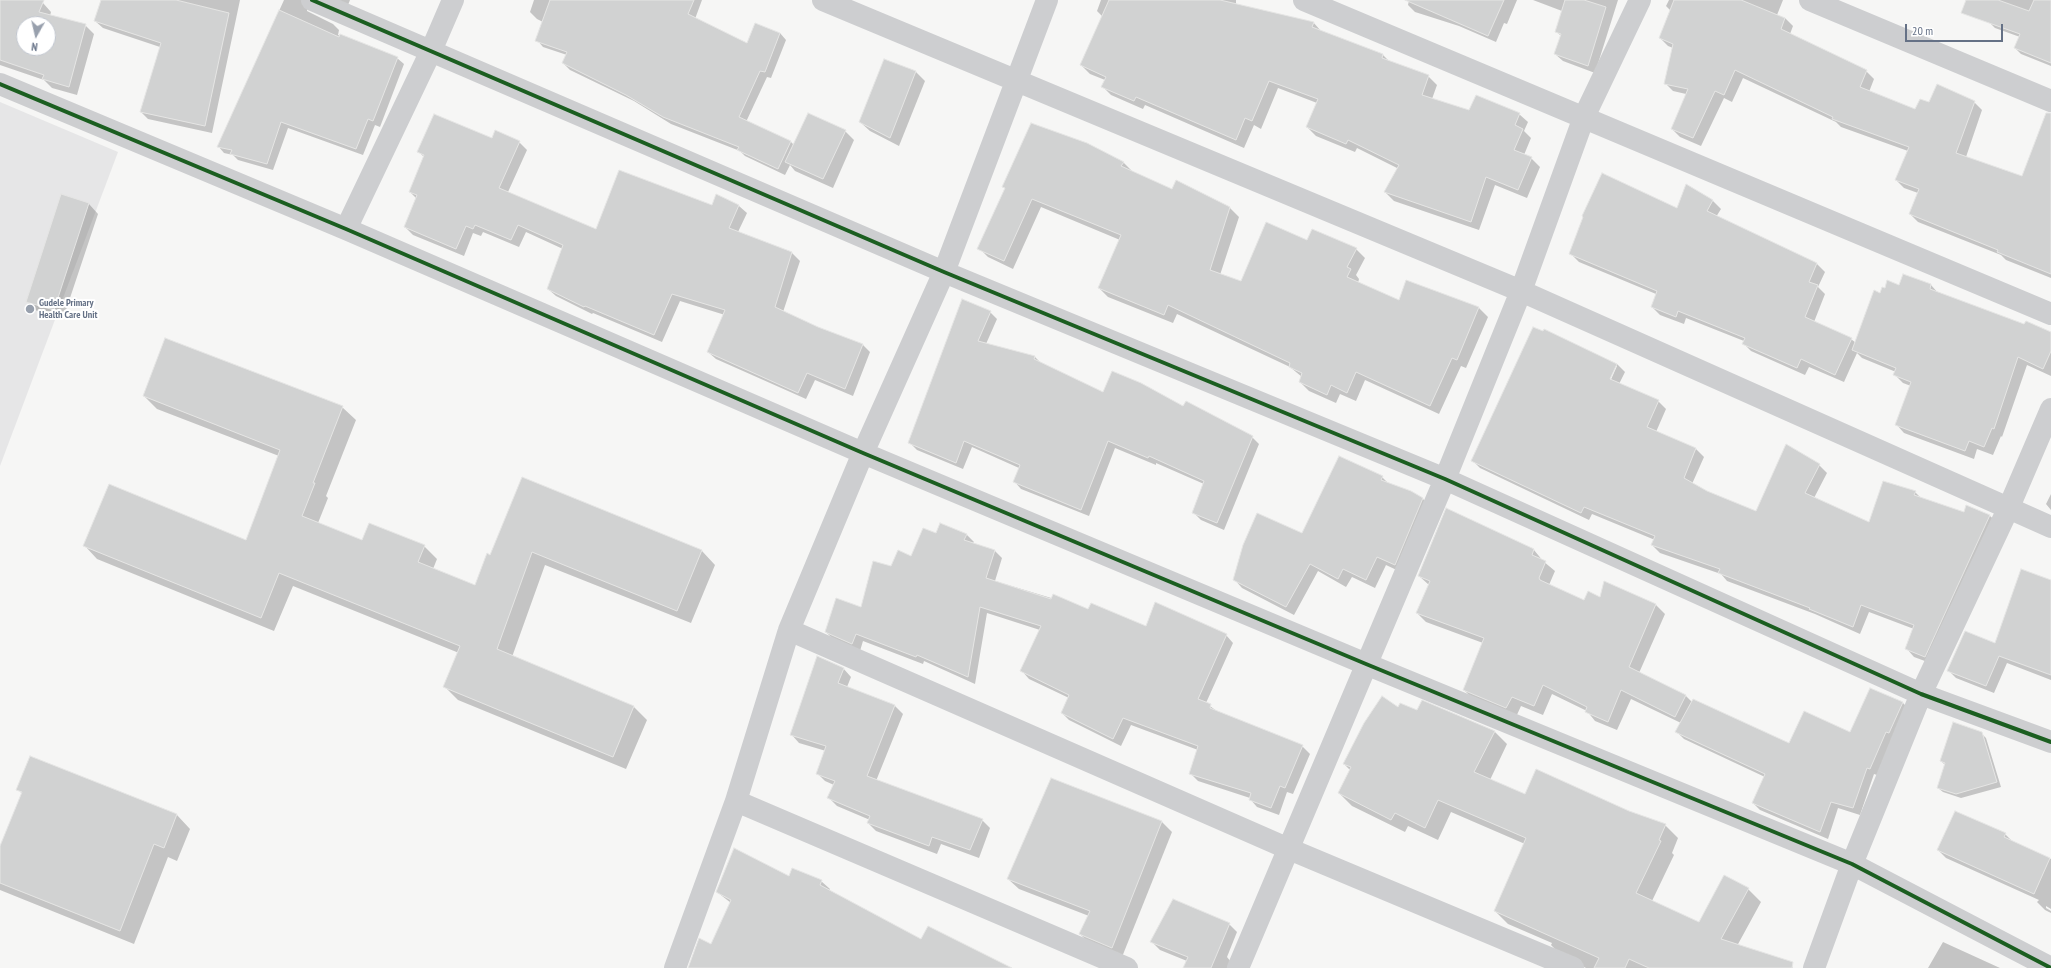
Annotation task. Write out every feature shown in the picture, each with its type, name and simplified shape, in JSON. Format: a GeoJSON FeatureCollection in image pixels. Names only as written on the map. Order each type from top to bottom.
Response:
{"type":"FeatureCollection","features":[{"type":"Feature","properties":{"kind":"street"},"geometry":{"type":"LineString","coordinates":[[312,0],[944,272],[1445,479],[1921,694],[2051,742]]}},
{"type":"Feature","properties":{"kind":"street"},"geometry":{"type":"LineString","coordinates":[[346,229],[431,51],[453,0]]}},
{"type":"Feature","properties":{"kind":"street"},"geometry":{"type":"LineString","coordinates":[[823,0],[1521,291],[2051,527]]}},
{"type":"Feature","properties":{"kind":"street"},"geometry":{"type":"LineString","coordinates":[[675,968],[736,801],[789,630],[863,453],[944,272],[1047,0]]}},
{"type":"Feature","properties":{"kind":"street"},"geometry":{"type":"LineString","coordinates":[[1304,0],[2051,314]]}},
{"type":"Feature","properties":{"kind":"street"},"geometry":{"type":"LineString","coordinates":[[1238,968],[1445,479],[1521,291],[1584,117],[1640,0]]}},
{"type":"Feature","properties":{"kind":"street"},"geometry":{"type":"LineString","coordinates":[[1810,0],[2051,101]]}},
{"type":"Feature","properties":{"kind":"street"},"geometry":{"type":"LineString","coordinates":[[0,84],[346,229],[863,453],[1366,664],[1852,864],[2051,968]]}},
{"type":"Feature","properties":{"kind":"street"},"geometry":{"type":"LineString","coordinates":[[1814,968],[1852,864],[1921,694],[2009,507],[2051,409]]}},
{"type":"Feature","properties":{"kind":"street"},"geometry":{"type":"LineString","coordinates":[[789,630],[1289,849],[1573,968]]}},
{"type":"Feature","properties":{"kind":"street"},"geometry":{"type":"LineString","coordinates":[[736,801],[1127,968]]}},
{"type":"Feature","properties":{"kind":"shaded area","name":"Gudele Primary Health Care Unit"},"geometry":{"type":"Polygon","coordinates":[[[0,102],[118,152],[0,466],[0,102]]]}},
{"type":"Feature","properties":{"kind":"building"},"geometry":{"type":"Polygon","coordinates":[[[0,0],[44,0],[39,12],[55,16],[16,16],[16,56],[56,56],[56,16],[86,24],[69,87],[42,79],[44,75],[0,60],[0,0]]]}},
{"type":"Feature","properties":{"kind":"building"},"geometry":{"type":"Polygon","coordinates":[[[101,0],[176,0],[229,13],[205,126],[140,112],[161,43],[94,21],[101,0]]]}},
{"type":"Feature","properties":{"kind":"building"},"geometry":{"type":"Polygon","coordinates":[[[550,0],[694,0],[688,14],[747,43],[755,23],[780,33],[765,72],[760,71],[739,117],[791,141],[778,169],[737,150],[739,147],[663,117],[626,95],[562,63],[567,52],[535,41],[550,0]]]}},
{"type":"Feature","properties":{"kind":"building"},"geometry":{"type":"Polygon","coordinates":[[[1109,0],[1220,0],[1314,22],[1312,27],[1383,54],[1382,58],[1429,75],[1422,95],[1469,110],[1476,95],[1520,113],[1515,125],[1523,129],[1514,150],[1532,157],[1518,190],[1486,177],[1471,222],[1384,192],[1399,165],[1348,140],[1346,144],[1306,127],[1318,99],[1269,81],[1252,121],[1245,118],[1236,140],[1136,97],[1134,101],[1101,87],[1106,77],[1080,65],[1109,0]]]}},
{"type":"Feature","properties":{"kind":"building"},"geometry":{"type":"Polygon","coordinates":[[[1405,0],[1504,0],[1488,36],[1405,0]]]}},
{"type":"Feature","properties":{"kind":"building"},"geometry":{"type":"Polygon","coordinates":[[[1565,0],[1584,0],[1606,7],[1588,66],[1554,54],[1561,34],[1555,32],[1565,0]]]}},
{"type":"Feature","properties":{"kind":"building"},"geometry":{"type":"Polygon","coordinates":[[[1674,0],[1741,0],[1785,18],[1781,29],[1867,70],[1860,87],[1915,109],[1920,99],[1929,102],[1937,84],[1975,101],[1956,153],[2022,176],[2046,113],[2051,113],[2051,274],[1997,252],[1998,250],[1909,214],[1919,189],[1895,180],[1909,147],[1832,119],[1833,117],[1735,70],[1724,95],[1715,91],[1693,138],[1671,129],[1688,89],[1664,84],[1673,44],[1659,38],[1674,0]]]}},
{"type":"Feature","properties":{"kind":"building"},"geometry":{"type":"Polygon","coordinates":[[[1966,0],[1998,0],[2029,11],[2034,0],[2051,0],[2051,63],[2014,48],[2020,34],[1961,13],[1966,0]]]}},
{"type":"Feature","properties":{"kind":"building"},"geometry":{"type":"Polygon","coordinates":[[[279,10],[339,37],[340,34],[398,57],[373,121],[368,119],[356,149],[281,122],[267,164],[230,154],[232,150],[217,147],[279,10]]]}},
{"type":"Feature","properties":{"kind":"building"},"geometry":{"type":"Polygon","coordinates":[[[884,59],[916,71],[890,138],[859,122],[884,59]]]}},
{"type":"Feature","properties":{"kind":"building"},"geometry":{"type":"Polygon","coordinates":[[[808,113],[846,130],[823,179],[785,162],[808,113]]]}},
{"type":"Feature","properties":{"kind":"building"},"geometry":{"type":"Polygon","coordinates":[[[434,114],[492,138],[495,130],[520,141],[499,188],[596,229],[619,170],[712,205],[716,194],[739,205],[729,228],[792,252],[775,307],[818,327],[863,344],[845,389],[807,373],[798,393],[707,352],[725,310],[672,294],[654,335],[585,306],[584,307],[547,289],[563,245],[518,225],[511,240],[475,225],[473,229],[466,226],[456,249],[404,227],[417,195],[409,192],[424,155],[417,152],[434,114]]]}},
{"type":"Feature","properties":{"kind":"building"},"geometry":{"type":"Polygon","coordinates":[[[1031,123],[1087,143],[1124,162],[1121,166],[1172,189],[1176,180],[1230,207],[1210,270],[1241,281],[1266,222],[1307,240],[1312,229],[1357,248],[1347,267],[1351,269],[1347,277],[1399,300],[1406,280],[1479,307],[1457,360],[1452,358],[1430,406],[1356,372],[1347,393],[1331,385],[1327,395],[1299,382],[1302,373],[1289,367],[1290,363],[1168,305],[1164,315],[1098,288],[1121,235],[1032,199],[1004,261],[977,249],[1005,188],[1002,187],[1031,123]]]}},
{"type":"Feature","properties":{"kind":"building"},"geometry":{"type":"Polygon","coordinates":[[[1602,173],[1677,208],[1686,184],[1713,200],[1707,211],[1817,263],[1809,282],[1818,285],[1805,317],[1852,338],[1835,375],[1801,359],[1797,368],[1742,344],[1745,338],[1678,311],[1676,317],[1651,307],[1657,291],[1569,254],[1583,217],[1582,216],[1602,173]]]}},
{"type":"Feature","properties":{"kind":"building"},"geometry":{"type":"Polygon","coordinates":[[[61,194],[89,203],[54,310],[26,302],[61,194]]]}},
{"type":"Feature","properties":{"kind":"building"},"geometry":{"type":"Polygon","coordinates":[[[1903,274],[1931,284],[1930,289],[2024,324],[2026,321],[2051,332],[2051,351],[2043,369],[2018,357],[1994,429],[1992,428],[1984,447],[1969,441],[1965,451],[1895,425],[1911,382],[1893,375],[1896,368],[1852,350],[1874,290],[1880,293],[1882,287],[1885,288],[1887,280],[1899,285],[1903,274]]]}},
{"type":"Feature","properties":{"kind":"building"},"geometry":{"type":"Polygon","coordinates":[[[962,299],[991,311],[978,341],[1035,356],[1034,359],[1103,392],[1112,371],[1141,383],[1183,406],[1186,401],[1253,436],[1217,523],[1192,513],[1204,481],[1149,456],[1148,458],[1108,441],[1081,510],[1013,482],[1020,465],[964,441],[956,463],[908,443],[962,299]]]}},
{"type":"Feature","properties":{"kind":"building"},"geometry":{"type":"Polygon","coordinates":[[[1533,327],[1543,331],[1544,329],[1617,364],[1610,379],[1659,400],[1647,427],[1696,448],[1684,478],[1707,491],[1756,511],[1786,444],[1820,464],[1805,493],[1869,522],[1883,481],[1916,491],[1914,495],[1964,512],[1966,505],[1990,515],[1925,657],[1905,649],[1914,625],[1861,605],[1853,627],[1809,609],[1810,608],[1718,573],[1720,569],[1651,545],[1655,536],[1584,507],[1581,513],[1471,461],[1533,327]]]}},
{"type":"Feature","properties":{"kind":"building"},"geometry":{"type":"Polygon","coordinates":[[[165,338],[343,406],[313,483],[315,483],[302,516],[362,540],[369,523],[425,545],[418,562],[475,585],[487,553],[490,555],[522,477],[702,550],[677,611],[532,552],[497,649],[634,706],[613,757],[443,687],[460,646],[279,573],[261,618],[83,546],[109,484],[246,540],[280,450],[143,396],[165,338]]]}},
{"type":"Feature","properties":{"kind":"building"},"geometry":{"type":"Polygon","coordinates":[[[1339,456],[1383,476],[1381,480],[1411,491],[1423,498],[1395,565],[1377,557],[1366,580],[1343,569],[1338,579],[1310,564],[1286,607],[1233,580],[1243,545],[1257,513],[1302,533],[1339,456]]]}},
{"type":"Feature","properties":{"kind":"building"},"geometry":{"type":"Polygon","coordinates":[[[1446,508],[1534,549],[1532,555],[1546,561],[1539,578],[1540,580],[1584,600],[1588,591],[1600,597],[1604,581],[1656,604],[1629,667],[1686,695],[1675,717],[1621,690],[1608,722],[1585,712],[1587,707],[1543,685],[1534,706],[1512,697],[1506,708],[1463,690],[1484,638],[1416,613],[1430,581],[1418,576],[1446,508]]]}},
{"type":"Feature","properties":{"kind":"building"},"geometry":{"type":"Polygon","coordinates":[[[940,523],[967,534],[964,540],[995,550],[986,578],[1051,599],[1053,594],[1088,609],[1091,603],[1146,626],[1155,602],[1227,634],[1198,699],[1211,704],[1210,708],[1303,745],[1285,788],[1280,786],[1271,808],[1249,800],[1251,793],[1189,774],[1198,746],[1123,718],[1113,739],[1061,713],[1069,695],[1020,671],[1041,626],[980,607],[968,677],[917,655],[916,657],[856,634],[852,644],[825,632],[836,598],[861,607],[873,561],[891,566],[898,550],[911,556],[923,528],[936,533],[940,523]]]}},
{"type":"Feature","properties":{"kind":"building"},"geometry":{"type":"Polygon","coordinates":[[[2021,569],[2051,580],[2051,675],[1999,656],[1986,686],[1947,671],[1965,631],[1995,643],[2021,569]]]}},
{"type":"Feature","properties":{"kind":"building"},"geometry":{"type":"Polygon","coordinates":[[[817,656],[844,668],[838,683],[895,705],[867,776],[983,819],[970,850],[932,837],[929,846],[867,823],[870,816],[827,798],[835,781],[816,774],[826,746],[790,735],[817,656]]]}},
{"type":"Feature","properties":{"kind":"building"},"geometry":{"type":"Polygon","coordinates":[[[1870,688],[1903,702],[1889,733],[1886,732],[1870,769],[1867,768],[1853,808],[1831,802],[1820,832],[1752,803],[1765,774],[1675,732],[1693,699],[1789,743],[1804,711],[1850,732],[1870,688]]]}},
{"type":"Feature","properties":{"kind":"building"},"geometry":{"type":"Polygon","coordinates":[[[1382,696],[1398,707],[1400,703],[1417,710],[1422,700],[1495,731],[1474,772],[1525,794],[1536,769],[1629,811],[1666,824],[1659,840],[1661,841],[1636,893],[1699,922],[1724,875],[1749,888],[1721,939],[1793,962],[1792,968],[1649,968],[1629,959],[1625,968],[1594,968],[1599,958],[1494,911],[1526,838],[1438,800],[1425,828],[1395,813],[1391,820],[1338,793],[1351,767],[1343,764],[1364,723],[1382,696]]]}},
{"type":"Feature","properties":{"kind":"building"},"geometry":{"type":"Polygon","coordinates":[[[1953,722],[1982,732],[1997,782],[1956,794],[1937,788],[1945,763],[1940,761],[1953,722]]]}},
{"type":"Feature","properties":{"kind":"building"},"geometry":{"type":"Polygon","coordinates":[[[30,756],[177,814],[164,848],[154,844],[120,931],[0,883],[0,846],[22,792],[16,790],[30,756]]]}},
{"type":"Feature","properties":{"kind":"building"},"geometry":{"type":"Polygon","coordinates":[[[1051,778],[1162,821],[1112,948],[1079,934],[1090,911],[1007,879],[1051,778]]]}},
{"type":"Feature","properties":{"kind":"building"},"geometry":{"type":"Polygon","coordinates":[[[1955,811],[2006,833],[2004,837],[2050,858],[2034,894],[1937,850],[1955,811]]]}},
{"type":"Feature","properties":{"kind":"building"},"geometry":{"type":"Polygon","coordinates":[[[734,848],[789,876],[792,868],[822,880],[820,885],[921,939],[928,926],[1012,968],[688,968],[699,938],[711,944],[731,900],[716,892],[734,848]]]}},
{"type":"Feature","properties":{"kind":"building"},"geometry":{"type":"Polygon","coordinates":[[[1173,899],[1230,923],[1211,968],[1183,968],[1188,957],[1150,942],[1173,899]]]}},
{"type":"Feature","properties":{"kind":"cycle path"},"geometry":{"type":"LineString","coordinates":[[312,0],[944,272],[1445,479],[1921,694],[2051,742]]}},
{"type":"Feature","properties":{"kind":"cycle path"},"geometry":{"type":"LineString","coordinates":[[0,84],[346,229],[863,453],[1366,664],[1852,864],[2051,968]]}},
{"type":"Feature","properties":{"kind":"place","name":"Gudele Primary Health Care Unit"},"geometry":{"type":"Point","coordinates":[30,309]}}]}
